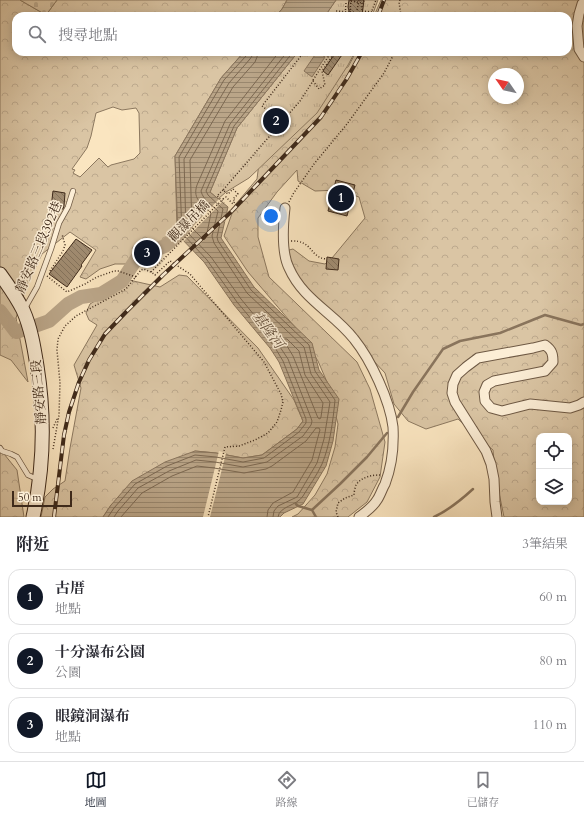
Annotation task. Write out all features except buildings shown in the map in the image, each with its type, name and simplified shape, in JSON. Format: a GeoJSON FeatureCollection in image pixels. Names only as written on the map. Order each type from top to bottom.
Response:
{"type":"FeatureCollection","features":[{"type":"Feature","properties":{"kind":"main road","name":"靜安路三段"},"geometry":{"type":"LineString","coordinates":[[0,274],[23,311],[34,342],[39,375],[43,442],[33,517]]}},
{"type":"Feature","properties":{"kind":"street"},"geometry":{"type":"LineString","coordinates":[[584,2],[578,14],[577,26],[579,49],[584,57]]}},
{"type":"Feature","properties":{"kind":"street"},"geometry":{"type":"LineString","coordinates":[[286,208],[284,221],[284,242],[288,267],[296,282],[306,294],[354,338],[377,378],[387,402],[392,426],[393,447],[388,474],[378,500],[359,517]]}},
{"type":"Feature","properties":{"kind":"street"},"geometry":{"type":"LineString","coordinates":[[497,517],[494,479],[491,464],[486,451],[452,393],[457,375],[478,358],[544,345],[551,350],[553,355],[553,362],[545,371],[494,381],[487,385],[484,392],[485,401],[491,408],[502,410],[530,404],[570,408],[584,402]]}},
{"type":"Feature","properties":{"kind":"lane","name":"靜安路三段392巷"},"geometry":{"type":"LineString","coordinates":[[23,311],[37,287],[59,223],[68,207],[73,191]]}},
{"type":"Feature","properties":{"kind":"lane"},"geometry":{"type":"LineString","coordinates":[[0,448],[2,451],[18,457],[28,475],[39,479]]}},
{"type":"Feature","properties":{"kind":"path"},"geometry":{"type":"LineString","coordinates":[[350,0],[351,2],[358,3]]}},
{"type":"Feature","properties":{"kind":"path"},"geometry":{"type":"LineString","coordinates":[[350,0],[362,3]]}},
{"type":"Feature","properties":{"kind":"path"},"geometry":{"type":"LineString","coordinates":[[350,0],[350,12]]}},
{"type":"Feature","properties":{"kind":"path"},"geometry":{"type":"LineString","coordinates":[[357,12],[359,0]]}},
{"type":"Feature","properties":{"kind":"path"},"geometry":{"type":"LineString","coordinates":[[365,0],[362,3],[362,12],[372,12],[376,0]]}},
{"type":"Feature","properties":{"kind":"path"},"geometry":{"type":"LineString","coordinates":[[400,0],[400,12]]}},
{"type":"Feature","properties":{"kind":"path"},"geometry":{"type":"LineString","coordinates":[[345,11],[346,3],[351,3]]}},
{"type":"Feature","properties":{"kind":"path"},"geometry":{"type":"LineString","coordinates":[[335,12],[354,12]]}},
{"type":"Feature","properties":{"kind":"path"},"geometry":{"type":"LineString","coordinates":[[282,122],[262,106],[301,56]]}},
{"type":"Feature","properties":{"kind":"path"},"geometry":{"type":"LineString","coordinates":[[224,202],[217,196],[300,101],[328,57],[327,56]]}},
{"type":"Feature","properties":{"kind":"path"},"geometry":{"type":"LineString","coordinates":[[312,81],[319,89],[325,85],[322,71],[331,56]]}},
{"type":"Feature","properties":{"kind":"path"},"geometry":{"type":"LineString","coordinates":[[286,208],[293,194],[304,178],[347,124],[384,73],[393,56]]}},
{"type":"Feature","properties":{"kind":"path","name":"觀瀑吊橋"},"geometry":{"type":"LineString","coordinates":[[151,272],[223,199],[226,197],[233,204],[235,201],[233,199],[238,194],[233,189],[228,194],[223,190]]}},
{"type":"Feature","properties":{"kind":"path"},"geometry":{"type":"LineString","coordinates":[[59,223],[65,245],[63,252],[47,276],[67,292],[104,274],[114,271],[136,277]]}},
{"type":"Feature","properties":{"kind":"path"},"geometry":{"type":"LineString","coordinates":[[284,242],[303,242],[317,256],[326,259]]}},
{"type":"Feature","properties":{"kind":"path"},"geometry":{"type":"LineString","coordinates":[[52,452],[59,416],[60,383],[57,350],[58,339],[65,326],[76,316],[126,289],[141,270],[144,269],[155,275],[170,261],[190,274],[264,362],[281,394],[283,402],[277,422],[268,434],[239,446],[225,447],[208,517]]}},
{"type":"Feature","properties":{"kind":"path"},"geometry":{"type":"LineString","coordinates":[[338,517],[336,512],[338,503],[344,498],[354,495],[356,486],[363,479],[373,475],[388,474]]}},
{"type":"Feature","properties":{"kind":"green space"},"geometry":{"type":"Polygon","coordinates":[[[0,0],[20,0],[41,12],[12,12],[12,56],[240,56],[221,78],[175,156],[177,230],[150,264],[115,264],[100,269],[86,279],[80,277],[96,250],[70,232],[42,254],[28,282],[16,318],[28,382],[11,360],[0,355],[0,0]],[[113,107],[96,113],[87,148],[72,169],[75,170],[73,173],[80,177],[99,158],[108,167],[134,159],[140,153],[139,113],[136,108],[122,110],[113,107]]]}},
{"type":"Feature","properties":{"kind":"green space"},"geometry":{"type":"Polygon","coordinates":[[[20,0],[57,0],[48,12],[41,12],[20,0]]]}},
{"type":"Feature","properties":{"kind":"green space"},"geometry":{"type":"Polygon","coordinates":[[[57,0],[287,0],[279,12],[48,12],[57,0]]]}},
{"type":"Feature","properties":{"kind":"green space"},"geometry":{"type":"Polygon","coordinates":[[[336,0],[378,0],[374,12],[328,12],[336,0]]]}},
{"type":"Feature","properties":{"kind":"green space"},"geometry":{"type":"Polygon","coordinates":[[[381,0],[584,0],[584,517],[504,517],[495,473],[493,450],[458,419],[426,429],[408,421],[394,404],[385,373],[356,342],[327,315],[310,304],[296,288],[281,252],[293,249],[309,261],[325,264],[332,258],[365,218],[359,197],[339,190],[315,191],[298,181],[297,170],[277,192],[258,218],[258,237],[269,277],[357,362],[370,389],[385,442],[380,477],[367,502],[348,517],[292,517],[298,514],[315,495],[327,474],[335,447],[338,424],[327,382],[318,361],[300,333],[248,272],[224,236],[235,205],[257,179],[261,147],[330,74],[348,67],[354,56],[572,56],[572,12],[376,12],[381,0]]]}},
{"type":"Feature","properties":{"kind":"green space"},"geometry":{"type":"Polygon","coordinates":[[[295,56],[353,56],[317,113],[249,178],[226,192],[218,199],[210,192],[237,128],[295,56]]]}},
{"type":"Feature","properties":{"kind":"green space"},"geometry":{"type":"Polygon","coordinates":[[[179,275],[187,276],[258,348],[294,400],[303,421],[297,429],[262,455],[243,458],[195,451],[111,505],[103,517],[41,517],[45,497],[53,489],[65,481],[81,388],[74,365],[97,325],[89,320],[86,313],[90,304],[129,280],[160,287],[179,275]]]}},
{"type":"Feature","properties":{"kind":"green space"},"geometry":{"type":"Polygon","coordinates":[[[0,449],[17,470],[24,517],[0,517],[0,449]]]}},
{"type":"Feature","properties":{"kind":"water"},"geometry":{"type":"Polygon","coordinates":[[[287,0],[336,0],[328,12],[279,12],[287,0]]]}},
{"type":"Feature","properties":{"kind":"water","name":"基隆河"},"geometry":{"type":"Polygon","coordinates":[[[240,56],[295,56],[237,128],[210,192],[228,207],[221,238],[254,287],[312,343],[319,370],[339,399],[333,441],[326,466],[303,504],[284,513],[280,517],[103,517],[111,505],[132,481],[165,462],[195,451],[243,458],[262,455],[297,429],[303,421],[279,362],[270,348],[234,305],[204,262],[178,235],[175,156],[221,78],[240,56]]]}},
{"type":"Feature","properties":{"kind":"water"},"geometry":{"type":"Polygon","coordinates":[[[314,56],[325,57],[312,77],[304,71],[314,56]]]}},
{"type":"Feature","properties":{"kind":"pier"},"geometry":{"type":"Polygon","coordinates":[[[220,198],[223,201],[182,243],[180,240],[220,198]]]}},
{"type":"Feature","properties":{"kind":"pier"},"geometry":{"type":"Polygon","coordinates":[[[230,210],[228,218],[191,252],[188,249],[230,210]]]}},
{"type":"Feature","properties":{"kind":"pier"},"geometry":{"type":"Polygon","coordinates":[[[219,451],[226,453],[210,517],[203,517],[219,451]]]}},
{"type":"Feature","properties":{"kind":"waterway"},"geometry":{"type":"LineString","coordinates":[[35,326],[49,321],[68,304],[81,297],[101,294],[122,281],[137,258],[165,246],[178,235],[189,220]]}},
{"type":"Feature","properties":{"kind":"waterway"},"geometry":{"type":"LineString","coordinates":[[0,311],[16,332],[22,330]]}},
{"type":"Feature","properties":{"kind":"waterway"},"geometry":{"type":"LineString","coordinates":[[398,417],[413,392],[443,349],[460,341],[500,333],[545,315],[581,325],[584,324]]}},
{"type":"Feature","properties":{"kind":"waterway"},"geometry":{"type":"LineString","coordinates":[[312,510],[367,457],[387,433]]}},
{"type":"Feature","properties":{"kind":"waterway"},"geometry":{"type":"LineString","coordinates":[[434,517],[455,504],[473,489]]}},
{"type":"Feature","properties":{"kind":"waterway"},"geometry":{"type":"LineString","coordinates":[[296,504],[312,510],[316,517]]}},
{"type":"Feature","properties":{"kind":"railway"},"geometry":{"type":"LineString","coordinates":[[380,12],[384,0]]}},
{"type":"Feature","properties":{"kind":"railway"},"geometry":{"type":"LineString","coordinates":[[54,517],[64,435],[69,412],[79,382],[89,360],[105,334],[163,275],[232,211],[321,117],[346,80],[360,56]]}},
{"type":"Feature","properties":{"kind":"place","name":"十分瀑布公園"},"geometry":{"type":"Point","coordinates":[276,121]}},
{"type":"Feature","properties":{"kind":"place","name":"古厝"},"geometry":{"type":"Point","coordinates":[341,198]}},
{"type":"Feature","properties":{"kind":"place","name":"眼鏡洞瀑布"},"geometry":{"type":"Point","coordinates":[147,253]}}]}
